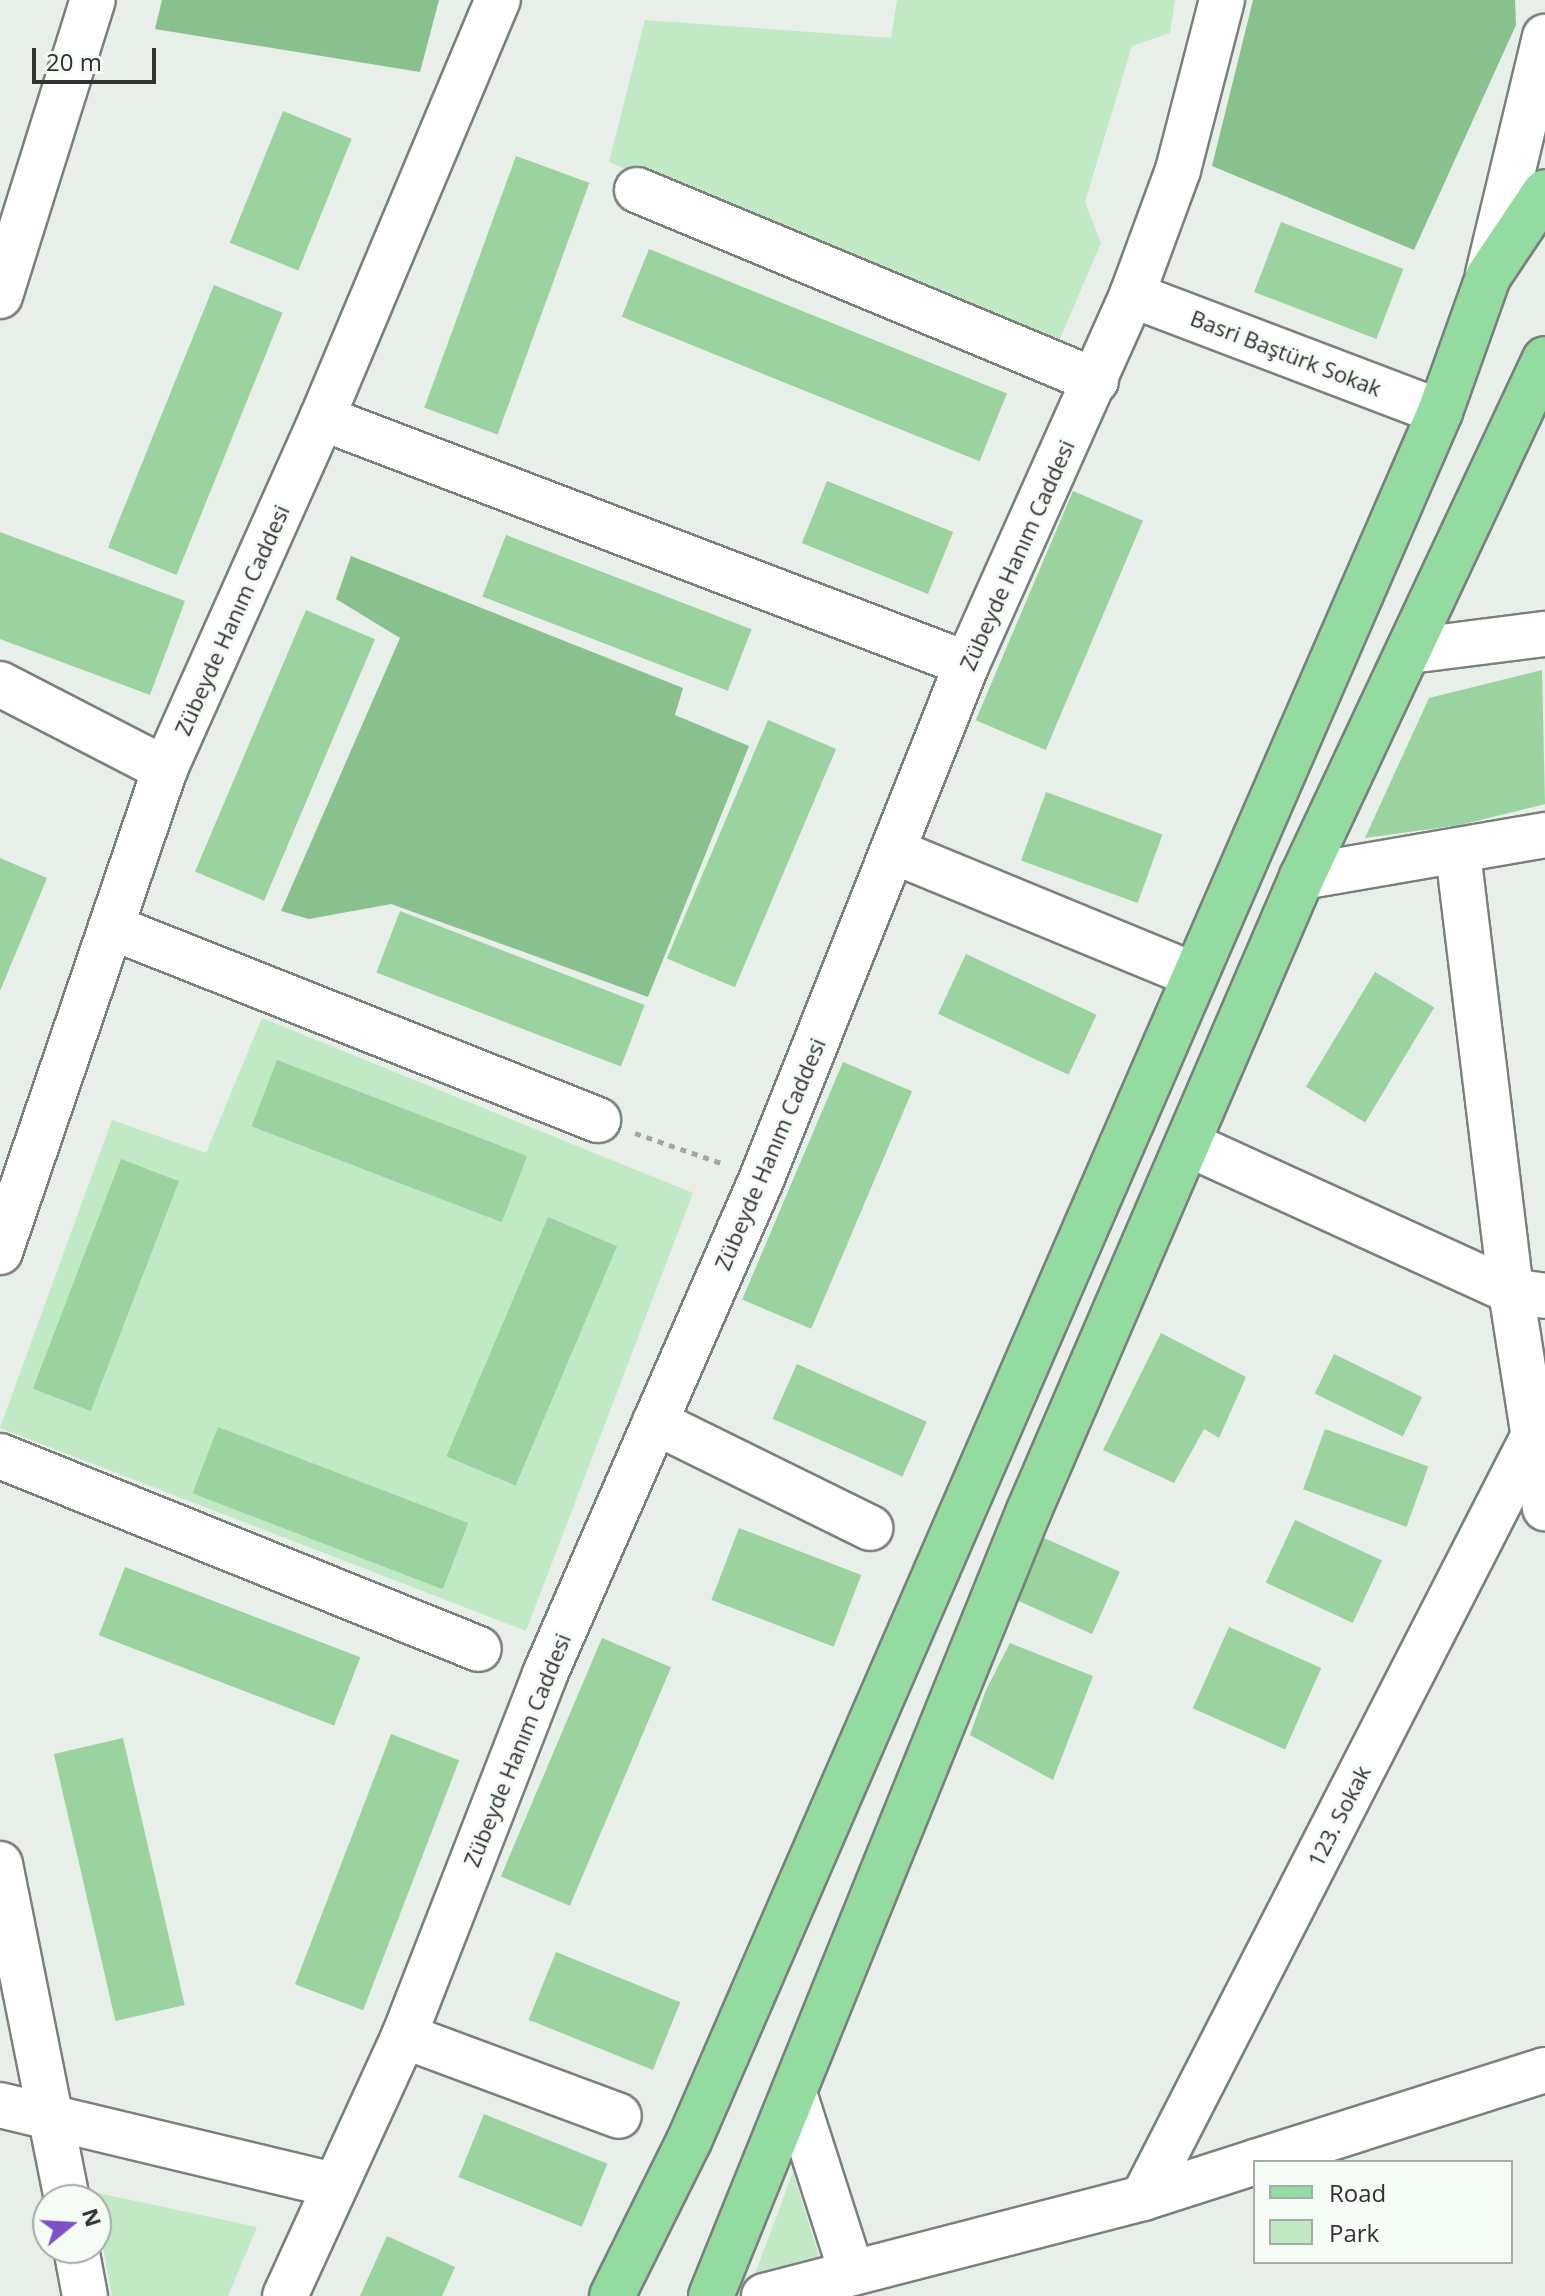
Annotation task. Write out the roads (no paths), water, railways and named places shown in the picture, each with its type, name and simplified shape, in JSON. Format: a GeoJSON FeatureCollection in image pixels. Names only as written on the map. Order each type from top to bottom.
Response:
{"type":"FeatureCollection","features":[{"type":"Feature","properties":{"kind":"main road"},"geometry":{"type":"LineString","coordinates":[[612,2296],[689,2141],[1440,412],[1488,277],[1545,192]]}},
{"type":"Feature","properties":{"kind":"main road"},"geometry":{"type":"LineString","coordinates":[[711,2296],[1028,1513],[1302,877],[1545,359]]}},
{"type":"Feature","properties":{"kind":"street"},"geometry":{"type":"LineString","coordinates":[[0,296],[93,0]]}},
{"type":"Feature","properties":{"kind":"street","name":"Zübeyde Hanım Caddesi"},"geometry":{"type":"LineString","coordinates":[[0,1252],[165,769],[322,418],[498,0]]}},
{"type":"Feature","properties":{"kind":"street","name":"Zübeyde Hanım Caddesi"},"geometry":{"type":"LineString","coordinates":[[285,2296],[404,2036],[545,1674],[762,1178],[967,664],[1132,295],[1178,170],[1222,0]]}},
{"type":"Feature","properties":{"kind":"street"},"geometry":{"type":"LineString","coordinates":[[1488,277],[1545,37]]}},
{"type":"Feature","properties":{"kind":"street"},"geometry":{"type":"LineString","coordinates":[[637,190],[1096,381]]}},
{"type":"Feature","properties":{"kind":"street","name":"Basri Baştürk Sokak"},"geometry":{"type":"LineString","coordinates":[[1132,295],[1440,412]]}},
{"type":"Feature","properties":{"kind":"street"},"geometry":{"type":"LineString","coordinates":[[322,418],[967,664]]}},
{"type":"Feature","properties":{"kind":"street"},"geometry":{"type":"LineString","coordinates":[[1410,651],[1545,634]]}},
{"type":"Feature","properties":{"kind":"street"},"geometry":{"type":"LineString","coordinates":[[0,684],[165,769]]}},
{"type":"Feature","properties":{"kind":"street"},"geometry":{"type":"LineString","coordinates":[[1302,877],[1458,853],[1545,835]]}},
{"type":"Feature","properties":{"kind":"street"},"geometry":{"type":"LineString","coordinates":[[893,851],[1194,975]]}},
{"type":"Feature","properties":{"kind":"street"},"geometry":{"type":"LineString","coordinates":[[1458,853],[1528,1293],[1545,1508]]}},
{"type":"Feature","properties":{"kind":"street"},"geometry":{"type":"LineString","coordinates":[[111,927],[598,1120]]}},
{"type":"Feature","properties":{"kind":"street"},"geometry":{"type":"LineString","coordinates":[[1188,1144],[1528,1293]]}},
{"type":"Feature","properties":{"kind":"street","name":"123. Sokak"},"geometry":{"type":"LineString","coordinates":[[1143,2198],[1536,1412]]}},
{"type":"Feature","properties":{"kind":"street"},"geometry":{"type":"LineString","coordinates":[[655,1422],[870,1528]]}},
{"type":"Feature","properties":{"kind":"street"},"geometry":{"type":"LineString","coordinates":[[0,1456],[479,1649]]}},
{"type":"Feature","properties":{"kind":"street"},"geometry":{"type":"LineString","coordinates":[[0,1864],[64,2184]]}},
{"type":"Feature","properties":{"kind":"street"},"geometry":{"type":"LineString","coordinates":[[404,2036],[619,2116]]}},
{"type":"Feature","properties":{"kind":"street"},"geometry":{"type":"LineString","coordinates":[[1261,2160],[1545,2070]]}},
{"type":"Feature","properties":{"kind":"street"},"geometry":{"type":"LineString","coordinates":[[794,2093],[851,2271]]}},
{"type":"Feature","properties":{"kind":"street"},"geometry":{"type":"LineString","coordinates":[[0,2105],[334,2185]]}},
{"type":"Feature","properties":{"kind":"street"},"geometry":{"type":"LineString","coordinates":[[764,2296],[851,2271],[1143,2198],[1253,2163]]}},
{"type":"Feature","properties":{"kind":"street"},"geometry":{"type":"LineString","coordinates":[[79,2264],[85,2296]]}}]}
